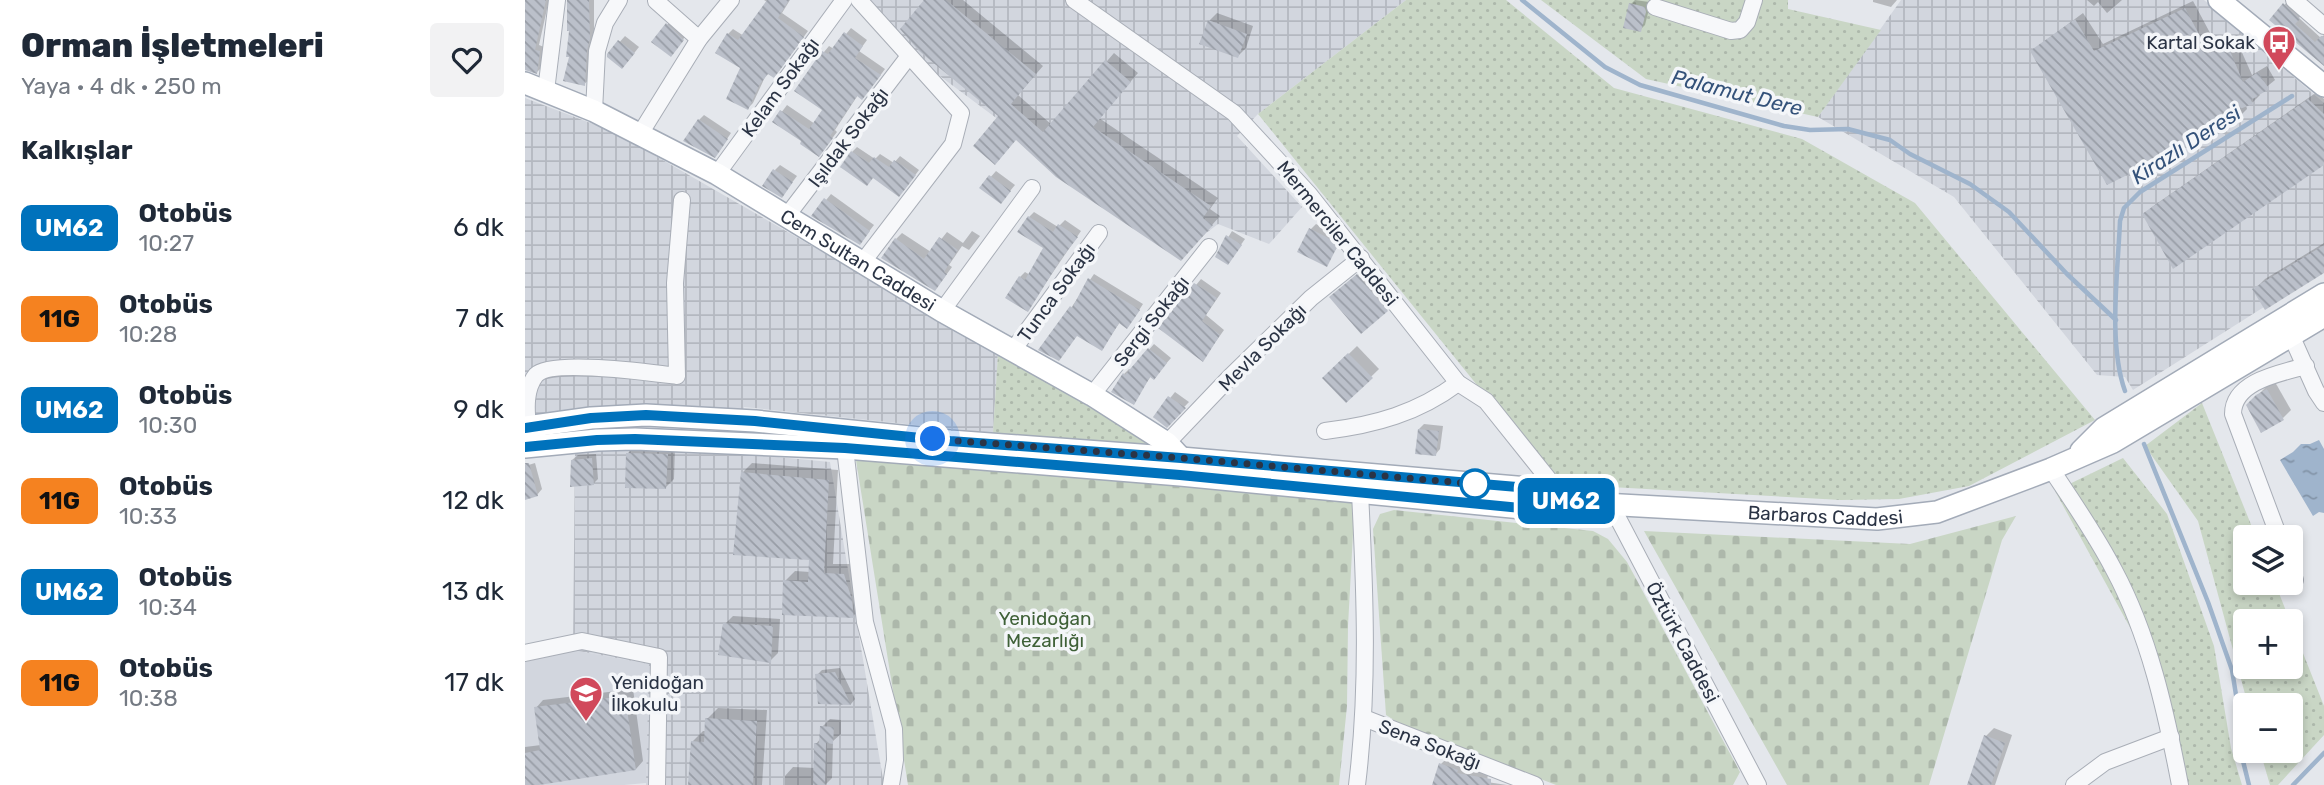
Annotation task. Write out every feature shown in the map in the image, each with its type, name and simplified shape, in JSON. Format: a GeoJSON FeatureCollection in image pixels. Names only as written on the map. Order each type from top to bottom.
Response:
{"type":"FeatureCollection","features":[{"type":"Feature","properties":{"kind":"main road"},"geometry":{"type":"LineString","coordinates":[[2219,0],[2323,84]]}},
{"type":"Feature","properties":{"kind":"main road","name":"Cem Sultan Caddesi"},"geometry":{"type":"LineString","coordinates":[[525,83],[594,111],[717,174],[942,311],[1092,394],[1176,458]]}},
{"type":"Feature","properties":{"kind":"main road","name":"Barbaros Caddesi"},"geometry":{"type":"LineString","coordinates":[[2075,457],[2105,428],[2324,294]]}},
{"type":"Feature","properties":{"kind":"main road","name":"Barbaros Caddesi"},"geometry":{"type":"LineString","coordinates":[[526,434],[591,418],[646,415],[755,421],[950,441],[1176,458],[1532,509],[1567,502],[1877,519],[1937,512],[2051,469],[2113,442],[2324,316]]}},
{"type":"Feature","properties":{"kind":"main road","name":"Barbaros Caddesi"},"geometry":{"type":"LineString","coordinates":[[526,434],[597,440],[635,439],[1176,458]]}},
{"type":"Feature","properties":{"kind":"street"},"geometry":{"type":"LineString","coordinates":[[546,91],[557,0]]}},
{"type":"Feature","properties":{"kind":"street"},"geometry":{"type":"LineString","coordinates":[[594,111],[597,51],[605,23],[619,0]]}},
{"type":"Feature","properties":{"kind":"street"},"geometry":{"type":"LineString","coordinates":[[640,134],[699,39],[731,0]]}},
{"type":"Feature","properties":{"kind":"street","name":"Kelam Sokağı"},"geometry":{"type":"LineString","coordinates":[[717,174],[844,0]]}},
{"type":"Feature","properties":{"kind":"street"},"geometry":{"type":"LineString","coordinates":[[859,0],[961,113],[953,144],[862,263]]}},
{"type":"Feature","properties":{"kind":"street","name":"Mermerciler Caddesi"},"geometry":{"type":"LineString","coordinates":[[1074,0],[1234,113],[1309,194],[1458,383],[1486,401],[1567,502]]}},
{"type":"Feature","properties":{"kind":"street"},"geometry":{"type":"LineString","coordinates":[[1655,7],[1731,31],[1740,30],[1747,22],[1755,0]]}},
{"type":"Feature","properties":{"kind":"street"},"geometry":{"type":"LineString","coordinates":[[2294,0],[2324,26]]}},
{"type":"Feature","properties":{"kind":"street"},"geometry":{"type":"LineString","coordinates":[[656,1],[699,39]]}},
{"type":"Feature","properties":{"kind":"street","name":"Işıldak Sokağı"},"geometry":{"type":"LineString","coordinates":[[786,217],[909,57]]}},
{"type":"Feature","properties":{"kind":"street"},"geometry":{"type":"LineString","coordinates":[[942,311],[1032,188]]}},
{"type":"Feature","properties":{"kind":"street"},"geometry":{"type":"LineString","coordinates":[[526,434],[527,387],[538,373],[547,369],[617,370],[677,376],[675,283],[682,200]]}},
{"type":"Feature","properties":{"kind":"street","name":"Tunca Sokağı"},"geometry":{"type":"LineString","coordinates":[[1013,350],[1098,233]]}},
{"type":"Feature","properties":{"kind":"street","name":"Sergi Sokağı"},"geometry":{"type":"LineString","coordinates":[[1092,394],[1209,247]]}},
{"type":"Feature","properties":{"kind":"street","name":"Mevla Sokağı"},"geometry":{"type":"LineString","coordinates":[[1176,458],[1229,378],[1311,298],[1361,258]]}},
{"type":"Feature","properties":{"kind":"street"},"geometry":{"type":"LineString","coordinates":[[2291,335],[2324,403]]}},
{"type":"Feature","properties":{"kind":"street"},"geometry":{"type":"LineString","coordinates":[[2275,525],[2233,408],[2244,388],[2306,366]]}},
{"type":"Feature","properties":{"kind":"street"},"geometry":{"type":"LineString","coordinates":[[1325,431],[1352,428],[1396,416],[1434,401],[1458,383]]}},
{"type":"Feature","properties":{"kind":"street"},"geometry":{"type":"LineString","coordinates":[[845,448],[865,622],[894,729],[895,760],[891,785]]}},
{"type":"Feature","properties":{"kind":"street"},"geometry":{"type":"LineString","coordinates":[[2051,469],[2100,545],[2127,597],[2171,737],[2180,785]]}},
{"type":"Feature","properties":{"kind":"street"},"geometry":{"type":"LineString","coordinates":[[1357,785],[1364,718],[1366,608],[1362,484]]}},
{"type":"Feature","properties":{"kind":"street","name":"Öztürk Caddesi"},"geometry":{"type":"LineString","coordinates":[[1611,505],[1754,783]]}},
{"type":"Feature","properties":{"kind":"street"},"geometry":{"type":"LineString","coordinates":[[525,653],[582,641],[659,657],[657,785]]}},
{"type":"Feature","properties":{"kind":"street","name":"Sena Sokağı"},"geometry":{"type":"LineString","coordinates":[[1364,718],[1535,785]]}},
{"type":"Feature","properties":{"kind":"street"},"geometry":{"type":"LineString","coordinates":[[2074,785],[2105,762],[2171,737]]}},
{"type":"Feature","properties":{"kind":"shaded area"},"geometry":{"type":"Polygon","coordinates":[[[860,0],[1406,0],[1258,114],[1237,136],[1302,207],[1269,244],[1218,224],[1179,254],[905,50],[860,0]]]}},
{"type":"Feature","properties":{"kind":"shaded area"},"geometry":{"type":"Polygon","coordinates":[[[1901,0],[2204,0],[2324,103],[2324,269],[2133,390],[2125,377],[2097,375],[1954,197],[1818,117],[1901,0]]]}},
{"type":"Feature","properties":{"kind":"shaded area"},"geometry":{"type":"Polygon","coordinates":[[[525,98],[614,132],[998,353],[993,433],[744,407],[743,411],[525,420],[525,98]]]}},
{"type":"Feature","properties":{"kind":"shaded area"},"geometry":{"type":"Polygon","coordinates":[[[662,446],[830,462],[884,785],[646,785],[649,664],[573,650],[575,451],[662,446]]]}},
{"type":"Feature","properties":{"kind":"shaded area","name":"Yenidoğan İlkokulu"},"geometry":{"type":"Polygon","coordinates":[[[573,650],[650,664],[646,783],[525,785],[525,662],[573,650]]]}},
{"type":"Feature","properties":{"kind":"green space"},"geometry":{"type":"Polygon","coordinates":[[[1406,0],[1506,0],[1614,88],[1802,139],[1915,203],[2095,420],[1969,486],[1899,499],[1841,500],[1557,484],[1258,114],[1406,0]]]}},
{"type":"Feature","properties":{"kind":"green space"},"geometry":{"type":"Polygon","coordinates":[[[1541,0],[1788,0],[1788,9],[1881,30],[1818,117],[1646,79],[1541,0]]]}},
{"type":"Feature","properties":{"kind":"green space"},"geometry":{"type":"Polygon","coordinates":[[[998,353],[1154,445],[993,433],[998,353]]]}},
{"type":"Feature","properties":{"kind":"green space"},"geometry":{"type":"Polygon","coordinates":[[[2202,403],[2251,525],[2233,525],[2233,595],[2280,595],[2285,609],[2233,609],[2233,650],[2198,521],[2145,446],[2202,403]]]}},
{"type":"Feature","properties":{"kind":"green space"},"geometry":{"type":"Polygon","coordinates":[[[2123,458],[2167,514],[2214,646],[2233,763],[2235,763],[2242,785],[2183,785],[2149,662],[2055,491],[2123,458]]]}},
{"type":"Feature","properties":{"kind":"green space","name":"Yenidoğan Mezarlığı"},"geometry":{"type":"Polygon","coordinates":[[[856,460],[962,465],[1355,497],[1347,706],[1339,785],[908,785],[856,460]]]}},
{"type":"Feature","properties":{"kind":"green space"},"geometry":{"type":"Polygon","coordinates":[[[1394,510],[1593,531],[1608,539],[1627,562],[1740,772],[1733,785],[1556,785],[1400,724],[1386,715],[1373,529],[1380,514],[1394,510]]]}},
{"type":"Feature","properties":{"kind":"green space"},"geometry":{"type":"Polygon","coordinates":[[[2016,516],[2002,540],[1929,785],[1787,785],[1644,531],[1910,544],[2016,516]]]}},
{"type":"Feature","properties":{"kind":"green space"},"geometry":{"type":"Polygon","coordinates":[[[2303,653],[2324,706],[2324,735],[2303,758],[2303,693],[2245,693],[2241,679],[2303,679],[2303,653]]]}},
{"type":"Feature","properties":{"kind":"green space"},"geometry":{"type":"Polygon","coordinates":[[[2264,763],[2298,763],[2278,785],[2270,785],[2264,763]]]}},
{"type":"Feature","properties":{"kind":"water"},"geometry":{"type":"Polygon","coordinates":[[[2319,440],[2324,449],[2324,513],[2319,512],[2313,516],[2280,460],[2301,444],[2319,440]]]}},
{"type":"Feature","properties":{"kind":"building"},"geometry":{"type":"Polygon","coordinates":[[[525,0],[546,0],[535,50],[540,51],[537,74],[525,70],[525,0]]]}},
{"type":"Feature","properties":{"kind":"building"},"geometry":{"type":"Polygon","coordinates":[[[567,0],[589,0],[590,39],[585,86],[563,81],[569,57],[566,57],[569,31],[567,0]]]}},
{"type":"Feature","properties":{"kind":"building"},"geometry":{"type":"Polygon","coordinates":[[[767,0],[789,0],[778,18],[804,37],[774,78],[768,74],[760,84],[748,110],[726,99],[740,68],[715,53],[727,33],[738,40],[767,0]]]}},
{"type":"Feature","properties":{"kind":"building"},"geometry":{"type":"Polygon","coordinates":[[[924,0],[946,0],[1036,74],[1011,104],[1043,132],[1105,60],[1131,82],[1093,127],[1211,206],[1203,218],[1213,225],[1181,261],[1056,177],[1016,140],[995,165],[973,146],[998,116],[919,51],[900,29],[924,0]]]}},
{"type":"Feature","properties":{"kind":"building"},"geometry":{"type":"Polygon","coordinates":[[[1629,3],[1645,7],[1641,32],[1623,28],[1629,3]]]}},
{"type":"Feature","properties":{"kind":"building"},"geometry":{"type":"Polygon","coordinates":[[[2283,3],[2300,19],[2295,24],[2315,42],[2324,36],[2324,66],[2269,20],[2283,3]]]}},
{"type":"Feature","properties":{"kind":"building"},"geometry":{"type":"Polygon","coordinates":[[[2185,8],[2209,53],[2228,46],[2243,82],[2258,72],[2269,89],[2251,100],[2253,104],[2237,110],[2240,119],[2107,185],[2030,51],[2075,19],[2094,51],[2185,8]]]}},
{"type":"Feature","properties":{"kind":"building"},"geometry":{"type":"Polygon","coordinates":[[[1208,20],[1247,34],[1238,58],[1199,44],[1208,20]]]}},
{"type":"Feature","properties":{"kind":"building"},"geometry":{"type":"Polygon","coordinates":[[[666,23],[684,40],[671,57],[651,42],[666,23]]]}},
{"type":"Feature","properties":{"kind":"building"},"geometry":{"type":"Polygon","coordinates":[[[844,32],[863,46],[855,58],[881,75],[862,100],[857,96],[819,157],[772,122],[780,110],[809,129],[822,110],[794,91],[822,51],[828,54],[844,32]]]}},
{"type":"Feature","properties":{"kind":"building"},"geometry":{"type":"Polygon","coordinates":[[[618,40],[635,53],[622,69],[607,57],[618,40]]]}},
{"type":"Feature","properties":{"kind":"building"},"geometry":{"type":"Polygon","coordinates":[[[2308,99],[2324,114],[2324,165],[2173,269],[2142,214],[2308,99]]]}},
{"type":"Feature","properties":{"kind":"building"},"geometry":{"type":"Polygon","coordinates":[[[698,119],[728,139],[715,158],[683,141],[698,119]]]}},
{"type":"Feature","properties":{"kind":"building"},"geometry":{"type":"Polygon","coordinates":[[[851,151],[869,163],[874,157],[889,167],[894,160],[916,175],[899,197],[873,178],[867,186],[840,167],[851,151]]]}},
{"type":"Feature","properties":{"kind":"building"},"geometry":{"type":"Polygon","coordinates":[[[773,169],[793,182],[782,198],[762,186],[773,169]]]}},
{"type":"Feature","properties":{"kind":"building"},"geometry":{"type":"Polygon","coordinates":[[[989,175],[1011,191],[1001,204],[979,188],[989,175]]]}},
{"type":"Feature","properties":{"kind":"building"},"geometry":{"type":"Polygon","coordinates":[[[824,198],[870,231],[860,245],[811,216],[824,198]]]}},
{"type":"Feature","properties":{"kind":"building"},"geometry":{"type":"Polygon","coordinates":[[[1028,216],[1053,232],[1058,224],[1078,237],[1028,312],[1005,298],[1019,276],[1025,280],[1043,248],[1017,232],[1028,216]]]}},
{"type":"Feature","properties":{"kind":"building"},"geometry":{"type":"Polygon","coordinates":[[[1309,228],[1332,240],[1337,247],[1327,267],[1297,252],[1309,228]]]}},
{"type":"Feature","properties":{"kind":"building"},"geometry":{"type":"Polygon","coordinates":[[[1226,235],[1242,245],[1228,265],[1215,257],[1226,235]]]}},
{"type":"Feature","properties":{"kind":"building"},"geometry":{"type":"Polygon","coordinates":[[[939,237],[958,250],[944,272],[947,274],[935,291],[881,258],[895,238],[924,259],[939,237]]]}},
{"type":"Feature","properties":{"kind":"building"},"geometry":{"type":"Polygon","coordinates":[[[2324,245],[2324,273],[2265,310],[2252,289],[2324,245]]]}},
{"type":"Feature","properties":{"kind":"building"},"geometry":{"type":"Polygon","coordinates":[[[1357,274],[1388,311],[1361,334],[1329,297],[1357,274]]]}},
{"type":"Feature","properties":{"kind":"building"},"geometry":{"type":"Polygon","coordinates":[[[1088,278],[1140,310],[1127,329],[1119,323],[1102,351],[1077,336],[1059,361],[1038,350],[1070,306],[1072,308],[1088,278]]]}},
{"type":"Feature","properties":{"kind":"building"},"geometry":{"type":"Polygon","coordinates":[[[1194,283],[1217,298],[1202,321],[1220,335],[1203,362],[1158,328],[1194,283]]]}},
{"type":"Feature","properties":{"kind":"building"},"geometry":{"type":"Polygon","coordinates":[[[1148,348],[1167,363],[1154,380],[1150,377],[1134,405],[1111,392],[1123,373],[1125,375],[1148,348]]]}},
{"type":"Feature","properties":{"kind":"building"},"geometry":{"type":"Polygon","coordinates":[[[1348,353],[1373,378],[1346,403],[1322,378],[1348,353]]]}},
{"type":"Feature","properties":{"kind":"building"},"geometry":{"type":"Polygon","coordinates":[[[2267,389],[2284,420],[2261,433],[2246,405],[2267,389]]]}},
{"type":"Feature","properties":{"kind":"building"},"geometry":{"type":"Polygon","coordinates":[[[1168,396],[1186,408],[1167,428],[1153,417],[1168,396]]]}},
{"type":"Feature","properties":{"kind":"building"},"geometry":{"type":"Polygon","coordinates":[[[1418,429],[1439,431],[1436,456],[1415,454],[1418,429]]]}},
{"type":"Feature","properties":{"kind":"building"},"geometry":{"type":"Polygon","coordinates":[[[626,453],[668,454],[666,489],[625,488],[626,453]]]}},
{"type":"Feature","properties":{"kind":"building"},"geometry":{"type":"Polygon","coordinates":[[[592,458],[594,485],[570,487],[571,460],[592,458]]]}},
{"type":"Feature","properties":{"kind":"building"},"geometry":{"type":"Polygon","coordinates":[[[525,463],[529,463],[538,496],[525,500],[525,463]]]}},
{"type":"Feature","properties":{"kind":"building"},"geometry":{"type":"Polygon","coordinates":[[[741,472],[829,480],[824,573],[844,574],[854,618],[782,615],[783,580],[808,582],[809,560],[733,555],[741,472]]]}},
{"type":"Feature","properties":{"kind":"building"},"geometry":{"type":"Polygon","coordinates":[[[723,623],[773,626],[771,663],[718,655],[723,623]]]}},
{"type":"Feature","properties":{"kind":"building"},"geometry":{"type":"Polygon","coordinates":[[[835,672],[851,705],[818,704],[815,674],[835,672]]]}},
{"type":"Feature","properties":{"kind":"building"},"geometry":{"type":"Polygon","coordinates":[[[625,696],[636,770],[525,785],[525,753],[540,750],[534,707],[625,696]]]}},
{"type":"Feature","properties":{"kind":"building"},"geometry":{"type":"Polygon","coordinates":[[[705,718],[757,721],[753,785],[688,785],[691,741],[704,742],[705,718]]]}},
{"type":"Feature","properties":{"kind":"building"},"geometry":{"type":"Polygon","coordinates":[[[820,726],[834,727],[833,744],[826,743],[825,785],[813,785],[814,743],[819,743],[820,726]]]}},
{"type":"Feature","properties":{"kind":"building"},"geometry":{"type":"Polygon","coordinates":[[[1984,735],[2005,743],[1991,785],[1967,785],[1984,735]]]}},
{"type":"Feature","properties":{"kind":"building"},"geometry":{"type":"Polygon","coordinates":[[[1439,763],[1458,770],[1457,773],[1491,779],[1491,785],[1432,785],[1439,763]]]}},
{"type":"Feature","properties":{"kind":"waterway","name":"Palamut Dere"},"geometry":{"type":"LineString","coordinates":[[1522,0],[1605,67],[1640,85],[1784,126],[1810,130],[1848,129],[1890,140],[1910,154],[1970,184],[2009,212],[2067,274],[2116,320]]}},
{"type":"Feature","properties":{"kind":"waterway","name":"Kirazlı Deresi"},"geometry":{"type":"LineString","coordinates":[[2125,391],[2115,330],[2120,221],[2124,208],[2140,192],[2292,96]]}},
{"type":"Feature","properties":{"kind":"waterway"},"geometry":{"type":"LineString","coordinates":[[2144,444],[2208,602],[2232,670],[2237,701],[2236,733],[2249,785]]}},
{"type":"Feature","properties":{"kind":"waterway"},"geometry":{"type":"LineString","coordinates":[[2293,785],[2324,753]]}},
{"type":"Feature","properties":{"kind":"bus line","name":"UM62"},"geometry":{"type":"LineString","coordinates":[[525,428],[591,418],[646,415],[755,421],[950,441],[1529,488],[1567,502],[1532,509],[1180,475],[845,448],[635,439],[525,447]]}},
{"type":"Feature","properties":{"kind":"place","name":"Kartal Sokak"},"geometry":{"type":"Point","coordinates":[2279,72]}},
{"type":"Feature","properties":{"kind":"place","name":"Yenidoğan İlkokulu"},"geometry":{"type":"Point","coordinates":[586,723]}},
{"type":"Feature","properties":{"kind":"route"},"geometry":{"type":"LineString","coordinates":[[933,439],[1475,484]]}}]}
